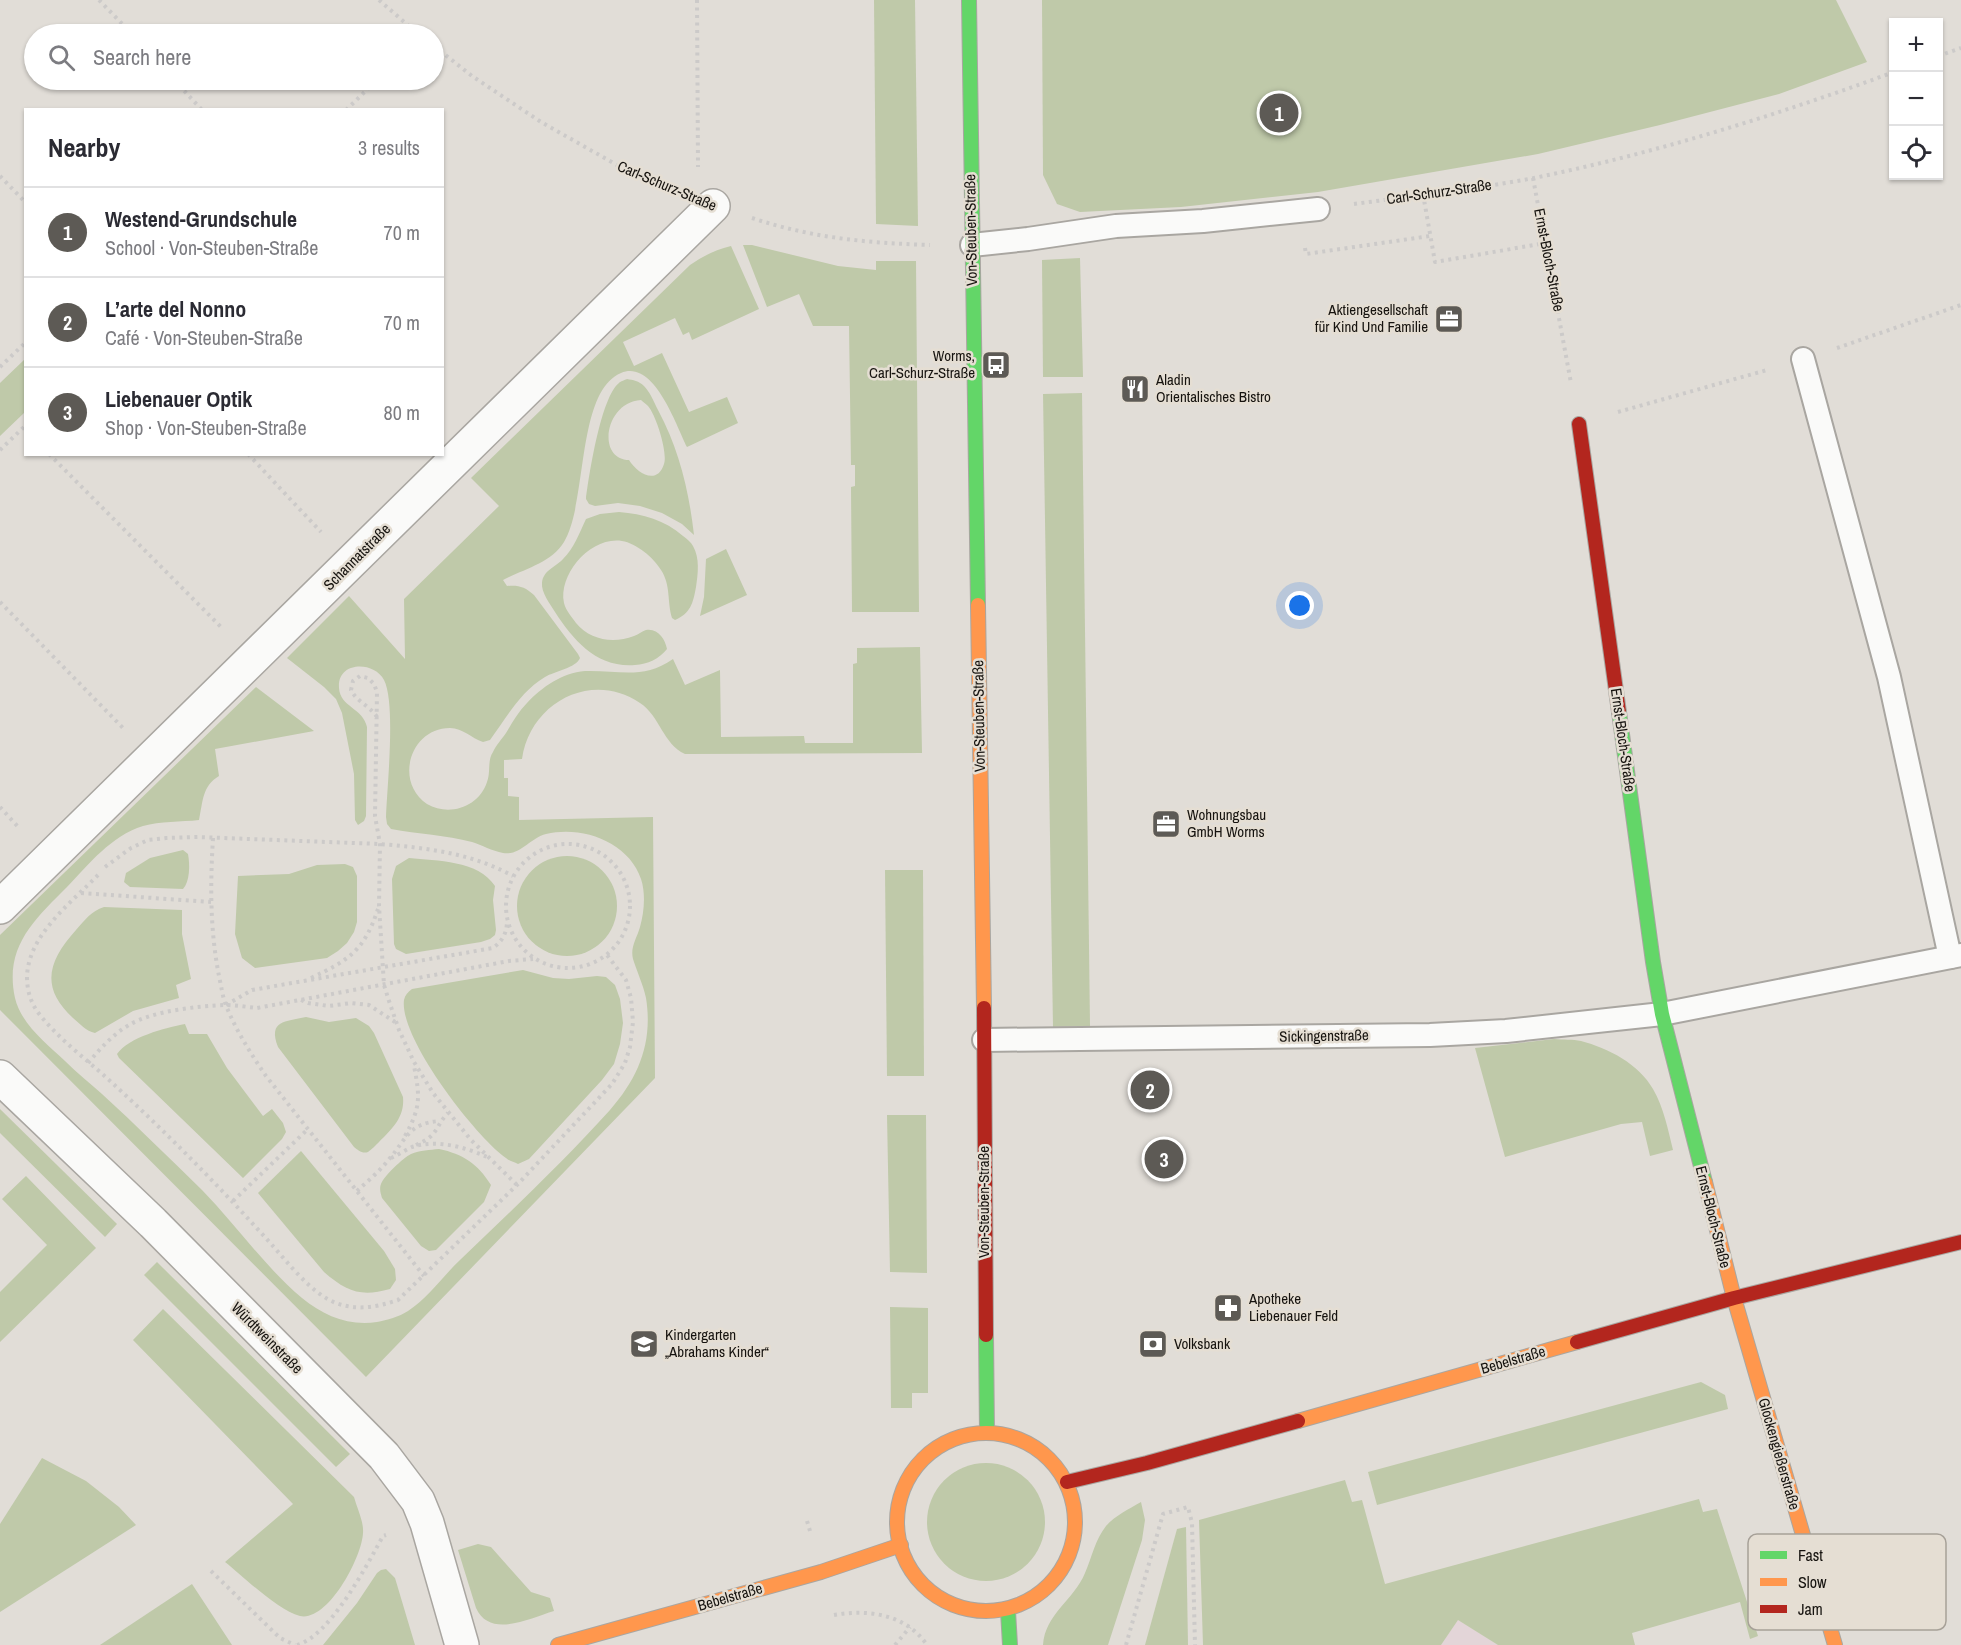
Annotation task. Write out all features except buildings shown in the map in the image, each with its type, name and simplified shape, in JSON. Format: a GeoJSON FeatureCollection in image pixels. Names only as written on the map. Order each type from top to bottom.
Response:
{"type":"FeatureCollection","features":[{"type":"Feature","properties":{"kind":"street","name":"Von-Steuben-Straße"},"geometry":{"type":"LineString","coordinates":[[969,0],[984,1040],[987,1433]]}},
{"type":"Feature","properties":{"kind":"street","name":"Schannatstraße"},"geometry":{"type":"LineString","coordinates":[[0,907],[254,660],[706,203]]}},
{"type":"Feature","properties":{"kind":"street","name":"Ernst-Bloch-Straße"},"geometry":{"type":"LineString","coordinates":[[1579,424],[1662,1014],[1734,1298]]}},
{"type":"Feature","properties":{"kind":"street","name":"Würdtweinstraße"},"geometry":{"type":"LineString","coordinates":[[0,1077],[153,1223],[384,1456],[418,1501],[427,1523],[462,1645]]}},
{"type":"Feature","properties":{"kind":"street","name":"Bebelstraße"},"geometry":{"type":"LineString","coordinates":[[1067,1482],[1158,1460],[1734,1298],[1961,1242]]}},
{"type":"Feature","properties":{"kind":"street","name":"Glockengießerstraße"},"geometry":{"type":"LineString","coordinates":[[1734,1298],[1803,1534]]}},
{"type":"Feature","properties":{"kind":"street"},"geometry":{"type":"LineString","coordinates":[[987,1433],[1011,1436],[1033,1446],[1052,1462],[1067,1482],[1075,1508],[1075,1536],[1066,1562],[1051,1584],[1028,1601],[1008,1611],[980,1611],[959,1606],[939,1598],[922,1584],[909,1566],[901,1545],[897,1519],[903,1492],[915,1467],[935,1449],[959,1437],[987,1433]]}},
{"type":"Feature","properties":{"kind":"street","name":"Bebelstraße"},"geometry":{"type":"LineString","coordinates":[[558,1645],[820,1572],[901,1545]]}},
{"type":"Feature","properties":{"kind":"street"},"geometry":{"type":"LineString","coordinates":[[1008,1611],[1010,1645]]}},
{"type":"Feature","properties":{"kind":"street","name":"Glockengießerstraße"},"geometry":{"type":"LineString","coordinates":[[1831,1630],[1835,1645]]}},
{"type":"Feature","properties":{"kind":"lane"},"geometry":{"type":"LineString","coordinates":[[972,245],[1028,240],[1116,226],[1309,211]]}},
{"type":"Feature","properties":{"kind":"lane"},"geometry":{"type":"LineString","coordinates":[[1803,359],[1889,677],[1955,956]]}},
{"type":"Feature","properties":{"kind":"lane","name":"Sickingenstraße"},"geometry":{"type":"LineString","coordinates":[[984,1040],[1430,1035],[1506,1032],[1662,1014],[1955,956]]}},
{"type":"Feature","properties":{"kind":"path"},"geometry":{"type":"LineString","coordinates":[[99,0],[122,24]]}},
{"type":"Feature","properties":{"kind":"path"},"geometry":{"type":"LineString","coordinates":[[379,0],[407,24]]}},
{"type":"Feature","properties":{"kind":"path"},"geometry":{"type":"LineString","coordinates":[[697,0],[706,203]]}},
{"type":"Feature","properties":{"kind":"path"},"geometry":{"type":"LineString","coordinates":[[1943,54],[1961,48]]}},
{"type":"Feature","properties":{"kind":"path","name":"Carl-Schurz-Straße"},"geometry":{"type":"LineString","coordinates":[[444,54],[471,76],[541,122],[624,170],[706,203],[762,222],[819,236],[878,244],[931,245]]}},
{"type":"Feature","properties":{"kind":"path","name":"Carl-Schurz-Straße"},"geometry":{"type":"LineString","coordinates":[[1309,211],[1533,178],[1625,157],[1701,136],[1889,73]]}},
{"type":"Feature","properties":{"kind":"path"},"geometry":{"type":"LineString","coordinates":[[183,90],[200,108]]}},
{"type":"Feature","properties":{"kind":"path"},"geometry":{"type":"LineString","coordinates":[[348,108],[367,90]]}},
{"type":"Feature","properties":{"kind":"path"},"geometry":{"type":"LineString","coordinates":[[0,176],[24,201]]}},
{"type":"Feature","properties":{"kind":"path","name":"Ernst-Bloch-Straße"},"geometry":{"type":"LineString","coordinates":[[1533,178],[1579,424]]}},
{"type":"Feature","properties":{"kind":"path"},"geometry":{"type":"LineString","coordinates":[[1422,194],[1435,262],[1546,243]]}},
{"type":"Feature","properties":{"kind":"path"},"geometry":{"type":"LineString","coordinates":[[1309,211],[1306,254],[1430,236]]}},
{"type":"Feature","properties":{"kind":"path"},"geometry":{"type":"LineString","coordinates":[[0,367],[24,344]]}},
{"type":"Feature","properties":{"kind":"path"},"geometry":{"type":"LineString","coordinates":[[0,450],[24,429]]}},
{"type":"Feature","properties":{"kind":"path"},"geometry":{"type":"LineString","coordinates":[[52,456],[254,660]]}},
{"type":"Feature","properties":{"kind":"path"},"geometry":{"type":"LineString","coordinates":[[250,456],[351,563]]}},
{"type":"Feature","properties":{"kind":"path"},"geometry":{"type":"LineString","coordinates":[[0,602],[152,759]]}},
{"type":"Feature","properties":{"kind":"path"},"geometry":{"type":"LineString","coordinates":[[377,717],[373,711],[355,698],[351,690],[353,681],[360,676],[368,678],[374,684],[377,692],[377,717],[375,816],[380,844],[379,906],[384,985],[414,1062],[433,1093],[489,1158],[517,1185]]}},
{"type":"Feature","properties":{"kind":"path"},"geometry":{"type":"LineString","coordinates":[[213,838],[211,902],[213,944],[226,1005],[245,1045],[266,1076],[424,1276]]}},
{"type":"Feature","properties":{"kind":"path"},"geometry":{"type":"LineString","coordinates":[[513,876],[493,865],[467,857],[380,844],[213,838],[148,840],[117,857],[37,941],[29,961],[27,978],[30,999],[50,1027],[109,1080],[233,1201],[312,1287],[335,1303],[357,1308],[378,1307],[398,1300],[424,1276],[517,1185],[612,1084],[625,1062],[630,1047],[633,1022],[631,998],[626,980],[607,956]]}},
{"type":"Feature","properties":{"kind":"path"},"geometry":{"type":"LineString","coordinates":[[226,1005],[252,990],[493,948],[502,941],[506,933],[506,899],[513,876],[524,862],[541,849],[562,844],[583,846],[601,853],[616,866],[626,884],[630,903],[625,931],[621,940],[607,956],[590,965],[569,969],[549,966],[533,959],[516,940],[507,920]]}},
{"type":"Feature","properties":{"kind":"path"},"geometry":{"type":"LineString","coordinates":[[81,893],[211,902]]}},
{"type":"Feature","properties":{"kind":"path"},"geometry":{"type":"LineString","coordinates":[[306,980],[338,965],[353,954],[370,931],[379,906]]}},
{"type":"Feature","properties":{"kind":"path"},"geometry":{"type":"LineString","coordinates":[[88,1063],[106,1042],[131,1023],[154,1016],[226,1005],[257,1008],[509,961],[533,959]]}},
{"type":"Feature","properties":{"kind":"path"},"geometry":{"type":"LineString","coordinates":[[300,1000],[329,1006],[351,1003],[369,1005],[397,1023]]}},
{"type":"Feature","properties":{"kind":"path"},"geometry":{"type":"LineString","coordinates":[[357,1191],[390,1158],[414,1119],[419,1095],[414,1062]]}},
{"type":"Feature","properties":{"kind":"path"},"geometry":{"type":"LineString","coordinates":[[390,1158],[429,1138],[448,1113]]}},
{"type":"Feature","properties":{"kind":"path"},"geometry":{"type":"LineString","coordinates":[[403,1138],[427,1122],[440,1121]]}},
{"type":"Feature","properties":{"kind":"path"},"geometry":{"type":"LineString","coordinates":[[233,1201],[308,1129]]}},
{"type":"Feature","properties":{"kind":"path"},"geometry":{"type":"LineString","coordinates":[[412,1147],[439,1144],[459,1147],[489,1158]]}},
{"type":"Feature","properties":{"kind":"path"},"geometry":{"type":"LineString","coordinates":[[1126,1645],[1163,1514],[1188,1507],[1192,1523],[1195,1645]]}},
{"type":"Feature","properties":{"kind":"path"},"geometry":{"type":"LineString","coordinates":[[211,1571],[280,1638],[296,1645],[304,1643],[318,1631],[345,1600],[357,1584],[383,1536],[427,1523]]}},
{"type":"Feature","properties":{"kind":"path"},"geometry":{"type":"LineString","coordinates":[[895,1645],[910,1628]]}},
{"type":"Feature","properties":{"kind":"shaded area"},"geometry":{"type":"Polygon","coordinates":[[[1458,1620],[1498,1645],[1441,1645],[1458,1620]]]}},
{"type":"Feature","properties":{"kind":"green space"},"geometry":{"type":"Polygon","coordinates":[[[874,0],[915,0],[918,226],[876,224],[874,0]]]}},
{"type":"Feature","properties":{"kind":"green space"},"geometry":{"type":"Polygon","coordinates":[[[1042,0],[1836,0],[1867,62],[1779,94],[1538,154],[1318,192],[1181,207],[1080,212],[1057,204],[1043,175],[1042,0]]]}},
{"type":"Feature","properties":{"kind":"green space"},"geometry":{"type":"Polygon","coordinates":[[[743,245],[752,245],[838,266],[876,270],[876,261],[916,261],[919,612],[852,612],[851,487],[855,486],[855,465],[851,465],[849,326],[813,326],[799,294],[767,307],[743,245]]]}},
{"type":"Feature","properties":{"kind":"green space"},"geometry":{"type":"Polygon","coordinates":[[[731,246],[759,309],[692,340],[689,332],[683,335],[675,318],[623,342],[634,366],[662,353],[689,412],[727,397],[738,423],[687,447],[662,396],[644,376],[633,371],[621,373],[607,384],[596,402],[590,424],[577,501],[564,542],[545,560],[503,580],[507,586],[522,587],[534,595],[580,658],[570,667],[545,677],[528,690],[490,740],[483,742],[450,728],[436,730],[425,737],[416,746],[411,758],[409,770],[411,783],[417,794],[427,804],[445,810],[462,807],[477,798],[483,791],[488,778],[491,755],[521,710],[546,686],[577,672],[641,672],[662,666],[673,659],[685,685],[720,670],[721,737],[804,736],[805,743],[853,743],[853,664],[857,663],[857,648],[920,647],[922,753],[685,754],[672,744],[652,715],[640,703],[621,694],[602,690],[583,691],[566,698],[550,708],[537,722],[527,739],[522,759],[504,760],[504,778],[508,778],[508,796],[519,797],[519,820],[653,817],[655,1078],[366,1377],[0,1010],[0,935],[256,687],[314,731],[215,749],[219,776],[206,790],[199,820],[150,824],[121,837],[92,860],[33,923],[24,936],[14,964],[15,998],[23,1016],[36,1033],[202,1190],[288,1286],[310,1304],[328,1315],[346,1321],[366,1323],[397,1317],[422,1300],[610,1110],[636,1072],[645,1044],[648,1014],[646,998],[632,955],[643,916],[643,885],[635,866],[626,855],[615,846],[589,835],[574,832],[546,834],[515,852],[503,853],[462,840],[391,829],[386,817],[390,726],[388,691],[379,674],[365,667],[350,669],[344,673],[340,679],[339,688],[343,699],[361,716],[367,727],[366,816],[364,821],[358,825],[355,820],[354,774],[342,713],[336,699],[324,687],[287,658],[349,596],[405,659],[404,599],[499,506],[471,478],[690,265],[709,254],[731,246]]]}},
{"type":"Feature","properties":{"kind":"green space"},"geometry":{"type":"Polygon","coordinates":[[[1080,258],[1083,377],[1043,377],[1042,260],[1080,258]]]}},
{"type":"Feature","properties":{"kind":"green space"},"geometry":{"type":"Polygon","coordinates":[[[24,360],[24,413],[0,436],[0,383],[24,360]]]}},
{"type":"Feature","properties":{"kind":"green space"},"geometry":{"type":"Polygon","coordinates":[[[627,379],[634,380],[646,388],[672,440],[682,471],[694,535],[682,524],[662,513],[640,506],[618,503],[595,506],[589,504],[586,499],[601,420],[613,391],[619,383],[627,379]],[[641,400],[629,403],[619,410],[609,430],[609,441],[612,450],[619,457],[629,460],[642,473],[652,476],[661,471],[665,459],[664,452],[654,417],[648,406],[641,400]]]}},
{"type":"Feature","properties":{"kind":"green space"},"geometry":{"type":"Polygon","coordinates":[[[1082,393],[1090,1026],[1053,1027],[1043,394],[1082,393]]]}},
{"type":"Feature","properties":{"kind":"green space"},"geometry":{"type":"Polygon","coordinates":[[[619,512],[645,516],[676,530],[691,543],[698,561],[697,582],[692,603],[685,614],[675,620],[672,618],[668,588],[658,565],[639,548],[627,542],[610,541],[599,544],[579,559],[572,569],[563,592],[564,603],[569,614],[582,629],[595,637],[610,640],[626,638],[650,630],[657,632],[663,638],[667,649],[664,653],[649,662],[635,665],[609,662],[588,650],[562,623],[546,598],[542,587],[545,575],[570,550],[586,519],[600,514],[619,512]]]}},
{"type":"Feature","properties":{"kind":"green space"},"geometry":{"type":"Polygon","coordinates":[[[726,549],[747,595],[700,616],[704,597],[706,559],[726,549]]]}},
{"type":"Feature","properties":{"kind":"green space"},"geometry":{"type":"Polygon","coordinates":[[[183,850],[188,854],[189,868],[187,882],[183,889],[130,887],[124,882],[126,873],[150,858],[183,850]]]}},
{"type":"Feature","properties":{"kind":"green space"},"geometry":{"type":"Polygon","coordinates":[[[567,856],[595,864],[609,878],[617,906],[609,934],[595,948],[567,956],[539,948],[525,934],[517,906],[525,878],[539,864],[567,856]]]}},
{"type":"Feature","properties":{"kind":"green space"},"geometry":{"type":"Polygon","coordinates":[[[409,858],[456,863],[488,877],[495,886],[493,900],[495,935],[481,942],[406,954],[396,949],[392,879],[396,866],[409,858]]]}},
{"type":"Feature","properties":{"kind":"green space"},"geometry":{"type":"Polygon","coordinates":[[[345,864],[353,867],[357,876],[357,922],[347,943],[327,958],[255,968],[242,958],[235,934],[238,876],[289,874],[317,865],[345,864]]]}},
{"type":"Feature","properties":{"kind":"green space"},"geometry":{"type":"Polygon","coordinates":[[[885,870],[923,870],[924,1076],[887,1076],[885,870]]]}},
{"type":"Feature","properties":{"kind":"green space"},"geometry":{"type":"Polygon","coordinates":[[[104,907],[182,910],[182,934],[191,979],[176,985],[179,998],[133,1011],[95,1033],[83,1027],[62,1007],[55,995],[52,974],[59,952],[67,941],[88,916],[104,907]]]}},
{"type":"Feature","properties":{"kind":"green space"},"geometry":{"type":"Polygon","coordinates":[[[523,970],[553,978],[606,977],[615,985],[620,999],[623,1023],[614,1064],[529,1159],[518,1164],[507,1159],[493,1147],[459,1109],[442,1085],[414,1038],[406,1017],[404,1000],[412,989],[523,970]]]}},
{"type":"Feature","properties":{"kind":"green space"},"geometry":{"type":"Polygon","coordinates":[[[306,1017],[329,1022],[356,1018],[369,1026],[374,1033],[403,1097],[403,1104],[400,1117],[393,1127],[368,1152],[362,1152],[354,1147],[278,1047],[275,1038],[277,1027],[285,1022],[306,1017]]]}},
{"type":"Feature","properties":{"kind":"green space"},"geometry":{"type":"Polygon","coordinates":[[[185,1024],[189,1034],[207,1034],[227,1068],[263,1116],[272,1109],[283,1123],[286,1132],[282,1139],[243,1178],[117,1054],[139,1038],[185,1024]]]}},
{"type":"Feature","properties":{"kind":"green space"},"geometry":{"type":"Polygon","coordinates":[[[1554,1039],[1578,1040],[1602,1048],[1622,1058],[1640,1072],[1653,1089],[1660,1104],[1673,1150],[1650,1156],[1642,1122],[1621,1124],[1505,1157],[1475,1048],[1554,1039]]]}},
{"type":"Feature","properties":{"kind":"green space"},"geometry":{"type":"Polygon","coordinates":[[[0,1109],[117,1224],[105,1237],[0,1133],[0,1109]]]}},
{"type":"Feature","properties":{"kind":"green space"},"geometry":{"type":"Polygon","coordinates":[[[887,1115],[926,1115],[927,1273],[890,1272],[887,1115]]]}},
{"type":"Feature","properties":{"kind":"green space"},"geometry":{"type":"Polygon","coordinates":[[[439,1149],[469,1161],[481,1171],[491,1185],[484,1202],[436,1250],[429,1251],[421,1246],[382,1198],[380,1188],[386,1176],[411,1154],[439,1149]]]}},
{"type":"Feature","properties":{"kind":"green space"},"geometry":{"type":"Polygon","coordinates":[[[301,1151],[384,1251],[395,1269],[396,1280],[390,1289],[371,1293],[355,1291],[332,1279],[258,1193],[301,1151]]]}},
{"type":"Feature","properties":{"kind":"green space"},"geometry":{"type":"Polygon","coordinates":[[[26,1176],[96,1248],[0,1342],[0,1292],[47,1245],[2,1199],[26,1176]]]}},
{"type":"Feature","properties":{"kind":"green space"},"geometry":{"type":"Polygon","coordinates":[[[157,1262],[350,1454],[336,1467],[144,1275],[157,1262]]]}},
{"type":"Feature","properties":{"kind":"green space"},"geometry":{"type":"Polygon","coordinates":[[[890,1307],[928,1308],[928,1393],[912,1393],[912,1408],[891,1408],[890,1307]]]}},
{"type":"Feature","properties":{"kind":"green space"},"geometry":{"type":"Polygon","coordinates":[[[163,1309],[354,1497],[363,1529],[357,1557],[342,1586],[332,1599],[322,1609],[311,1615],[300,1616],[281,1607],[225,1562],[293,1504],[133,1340],[163,1309]]]}},
{"type":"Feature","properties":{"kind":"green space"},"geometry":{"type":"Polygon","coordinates":[[[1701,1382],[1725,1395],[1728,1409],[1377,1505],[1368,1472],[1701,1382]]]}},
{"type":"Feature","properties":{"kind":"green space"},"geometry":{"type":"Polygon","coordinates":[[[42,1458],[86,1481],[119,1507],[136,1525],[0,1612],[0,1524],[42,1458]]]}},
{"type":"Feature","properties":{"kind":"green space"},"geometry":{"type":"Polygon","coordinates":[[[986,1463],[1009,1467],[1028,1480],[1041,1499],[1045,1522],[1041,1545],[1028,1564],[1009,1577],[986,1581],[963,1577],[944,1564],[931,1545],[927,1522],[931,1499],[944,1480],[963,1467],[986,1463]]]}},
{"type":"Feature","properties":{"kind":"green space"},"geometry":{"type":"Polygon","coordinates":[[[1345,1480],[1352,1502],[1362,1500],[1385,1584],[1699,1499],[1703,1512],[1717,1509],[1748,1605],[1748,1630],[1756,1630],[1758,1636],[1750,1639],[1740,1602],[1632,1633],[1635,1645],[1498,1645],[1458,1620],[1441,1645],[1203,1645],[1199,1520],[1345,1480]]]}},
{"type":"Feature","properties":{"kind":"green space"},"geometry":{"type":"Polygon","coordinates":[[[1141,1502],[1145,1520],[1142,1540],[1108,1645],[1043,1645],[1049,1624],[1080,1583],[1102,1531],[1123,1512],[1141,1502]]]}},
{"type":"Feature","properties":{"kind":"green space"},"geometry":{"type":"Polygon","coordinates":[[[1186,1527],[1188,1645],[1145,1645],[1177,1529],[1186,1527]]]}},
{"type":"Feature","properties":{"kind":"green space"},"geometry":{"type":"Polygon","coordinates":[[[478,1544],[491,1547],[531,1592],[550,1598],[554,1611],[511,1624],[491,1623],[482,1617],[476,1608],[458,1550],[478,1544]]]}},
{"type":"Feature","properties":{"kind":"green space"},"geometry":{"type":"Polygon","coordinates":[[[386,1569],[395,1578],[415,1645],[323,1645],[357,1603],[377,1573],[386,1569]]]}},
{"type":"Feature","properties":{"kind":"green space"},"geometry":{"type":"Polygon","coordinates":[[[192,1584],[232,1645],[100,1645],[192,1584]]]}},
{"type":"Feature","properties":{"kind":"traffic: fast"},"geometry":{"type":"LineString","coordinates":[[969,0],[978,605]]}},
{"type":"Feature","properties":{"kind":"traffic: fast"},"geometry":{"type":"LineString","coordinates":[[1619,712],[1662,1014],[1705,1182]]}},
{"type":"Feature","properties":{"kind":"traffic: fast"},"geometry":{"type":"LineString","coordinates":[[986,1335],[987,1433]]}},
{"type":"Feature","properties":{"kind":"traffic: fast"},"geometry":{"type":"LineString","coordinates":[[1008,1611],[1010,1645]]}},
{"type":"Feature","properties":{"kind":"traffic: slow"},"geometry":{"type":"LineString","coordinates":[[978,605],[984,1008]]}},
{"type":"Feature","properties":{"kind":"traffic: slow"},"geometry":{"type":"LineString","coordinates":[[1705,1182],[1734,1298],[1803,1534]]}},
{"type":"Feature","properties":{"kind":"traffic: slow"},"geometry":{"type":"LineString","coordinates":[[1298,1421],[1577,1342]]}},
{"type":"Feature","properties":{"kind":"traffic: slow"},"geometry":{"type":"LineString","coordinates":[[986,1433],[1020,1440],[1049,1459],[1068,1488],[1075,1522],[1068,1556],[1049,1585],[1020,1604],[986,1611],[952,1604],[923,1585],[904,1556],[897,1522],[904,1488],[923,1459],[952,1440],[986,1433]]}},
{"type":"Feature","properties":{"kind":"traffic: slow"},"geometry":{"type":"LineString","coordinates":[[558,1645],[821,1572],[901,1545]]}},
{"type":"Feature","properties":{"kind":"traffic: slow"},"geometry":{"type":"LineString","coordinates":[[1831,1630],[1835,1645]]}},
{"type":"Feature","properties":{"kind":"traffic: jam"},"geometry":{"type":"LineString","coordinates":[[1579,424],[1619,712]]}},
{"type":"Feature","properties":{"kind":"traffic: jam"},"geometry":{"type":"LineString","coordinates":[[984,1008],[986,1335]]}},
{"type":"Feature","properties":{"kind":"traffic: jam"},"geometry":{"type":"LineString","coordinates":[[1577,1342],[1734,1298],[1961,1242]]}},
{"type":"Feature","properties":{"kind":"traffic: jam"},"geometry":{"type":"LineString","coordinates":[[1067,1482],[1147,1463],[1298,1421]]}},
{"type":"Feature","properties":{"kind":"place","name":"Westend-Grundschule"},"geometry":{"type":"Point","coordinates":[1279,113]}},
{"type":"Feature","properties":{"kind":"place","name":"Aktiengesellschaft für Kind Und Familie"},"geometry":{"type":"Point","coordinates":[1449,319]}},
{"type":"Feature","properties":{"kind":"place","name":"Worms, Carl-Schurz-Straße"},"geometry":{"type":"Point","coordinates":[996,365]}},
{"type":"Feature","properties":{"kind":"place","name":"Aladin Orientalisches Bistro"},"geometry":{"type":"Point","coordinates":[1135,389]}},
{"type":"Feature","properties":{"kind":"place","name":"Wohnungsbau GmbH Worms"},"geometry":{"type":"Point","coordinates":[1166,824]}},
{"type":"Feature","properties":{"kind":"place","name":"L’arte del Nonno"},"geometry":{"type":"Point","coordinates":[1150,1090]}},
{"type":"Feature","properties":{"kind":"place","name":"Liebenauer Optik"},"geometry":{"type":"Point","coordinates":[1164,1159]}},
{"type":"Feature","properties":{"kind":"place","name":"Apotheke Liebenauer Feld"},"geometry":{"type":"Point","coordinates":[1228,1308]}},
{"type":"Feature","properties":{"kind":"place","name":"Kindergarten „Abrahams Kinder“"},"geometry":{"type":"Point","coordinates":[644,1344]}},
{"type":"Feature","properties":{"kind":"place","name":"Volksbank"},"geometry":{"type":"Point","coordinates":[1153,1344]}}]}
